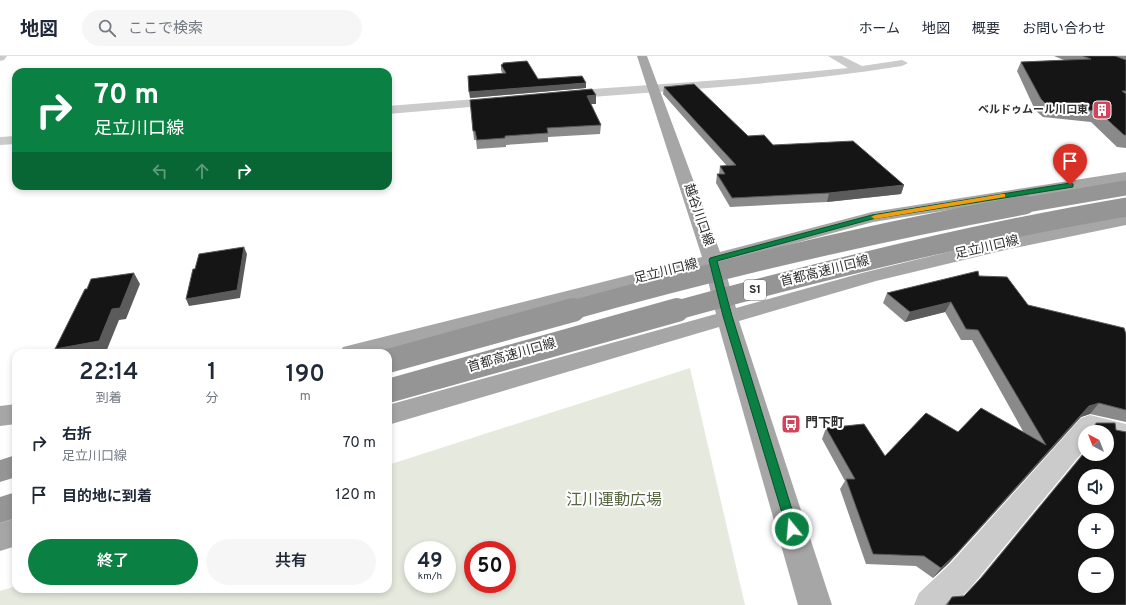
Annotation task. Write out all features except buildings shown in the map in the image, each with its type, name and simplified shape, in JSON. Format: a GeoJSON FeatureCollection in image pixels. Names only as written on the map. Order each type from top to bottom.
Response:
{"type":"FeatureCollection","features":[{"type":"Feature","properties":{"kind":"highway","name":"首都高速川口線"},"geometry":{"type":"LineString","coordinates":[[392,360],[681,281],[822,246],[976,213],[1126,188]]}},
{"type":"Feature","properties":{"kind":"highway","name":"首都高速川口線"},"geometry":{"type":"LineString","coordinates":[[392,390],[643,319],[925,246],[1008,228],[1126,207]]}},
{"type":"Feature","properties":{"kind":"highway"},"geometry":{"type":"LineString","coordinates":[[0,466],[12,463]]}},
{"type":"Feature","properties":{"kind":"highway"},"geometry":{"type":"LineString","coordinates":[[0,471],[12,467]]}},
{"type":"Feature","properties":{"kind":"highway"},"geometry":{"type":"LineString","coordinates":[[0,510],[12,506]]}},
{"type":"Feature","properties":{"kind":"main road","name":"越谷川口線"},"geometry":{"type":"LineString","coordinates":[[642,56],[713,260],[727,316],[815,605]]}},
{"type":"Feature","properties":{"kind":"main road","name":"足立川口線"},"geometry":{"type":"LineString","coordinates":[[367,349],[713,260],[872,217],[1126,177]]}},
{"type":"Feature","properties":{"kind":"main road","name":"足立川口線"},"geometry":{"type":"LineString","coordinates":[[392,415],[727,316],[892,271],[1006,244],[1126,220]]}},
{"type":"Feature","properties":{"kind":"main road"},"geometry":{"type":"LineString","coordinates":[[0,416],[12,414]]}},
{"type":"Feature","properties":{"kind":"main road"},"geometry":{"type":"LineString","coordinates":[[0,537],[12,533]]}},
{"type":"Feature","properties":{"kind":"street"},"geometry":{"type":"LineString","coordinates":[[833,56],[862,70]]}},
{"type":"Feature","properties":{"kind":"street"},"geometry":{"type":"LineString","coordinates":[[552,96],[862,70],[902,63]]}},
{"type":"Feature","properties":{"kind":"street"},"geometry":{"type":"LineString","coordinates":[[392,110],[513,100]]}},
{"type":"Feature","properties":{"kind":"street"},"geometry":{"type":"LineString","coordinates":[[0,141],[12,140]]}},
{"type":"Feature","properties":{"kind":"street"},"geometry":{"type":"LineString","coordinates":[[931,605],[961,575],[1090,425],[1126,434]]}},
{"type":"Feature","properties":{"kind":"green space","name":"江川運動広場"},"geometry":{"type":"Polygon","coordinates":[[[690,368],[745,605],[0,605],[0,591],[12,587],[12,593],[392,593],[392,464],[690,368]]]}},
{"type":"Feature","properties":{"kind":"slow traffic"},"geometry":{"type":"LineString","coordinates":[[875,217],[1002,196]]}},
{"type":"Feature","properties":{"kind":"place","name":"ベルドゥムール川口東"},"geometry":{"type":"Point","coordinates":[1102,110]}},
{"type":"Feature","properties":{"kind":"place","name":"門下町"},"geometry":{"type":"Point","coordinates":[791,424]}},
{"type":"Feature","properties":{"kind":"route"},"geometry":{"type":"LineString","coordinates":[[792,529],[727,316],[713,260],[872,217],[1070,185]]}}]}
